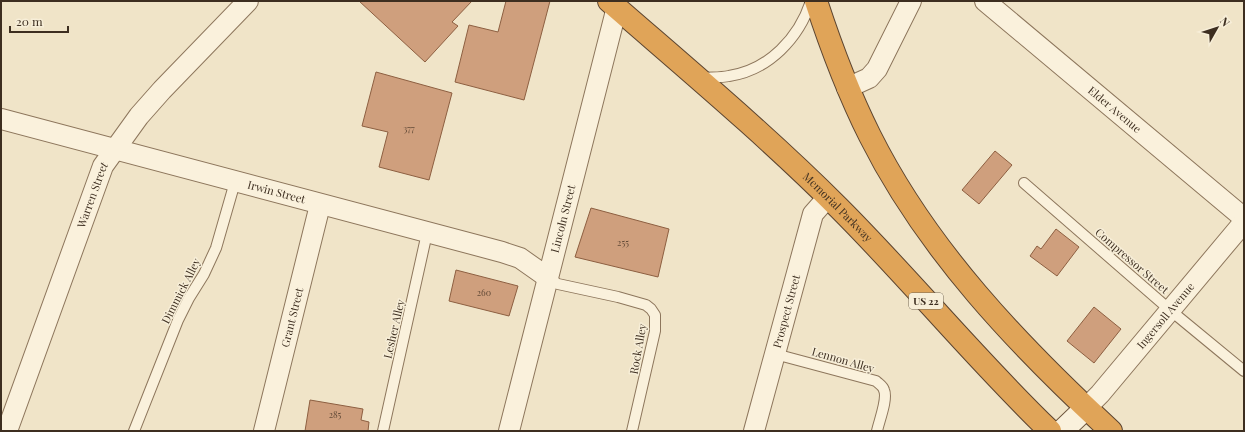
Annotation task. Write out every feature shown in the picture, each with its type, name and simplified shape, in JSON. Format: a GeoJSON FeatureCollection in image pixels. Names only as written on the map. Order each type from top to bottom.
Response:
{"type":"FeatureCollection","features":[{"type":"Feature","properties":{"kind":"highway"},"geometry":{"type":"LineString","coordinates":[[816,1],[847,88],[870,136],[919,219],[941,250],[992,311],[1040,362],[1111,431]]}},
{"type":"Feature","properties":{"kind":"highway","name":"Memorial Parkway"},"geometry":{"type":"LineString","coordinates":[[615,3],[697,78],[760,132],[828,197],[888,259],[1005,387],[1050,431]]}},
{"type":"Feature","properties":{"kind":"street","name":"Warren Street"},"geometry":{"type":"LineString","coordinates":[[7,431],[104,166],[139,116],[248,1]]}},
{"type":"Feature","properties":{"kind":"street"},"geometry":{"type":"LineString","coordinates":[[847,88],[869,78],[877,69],[912,1]]}},
{"type":"Feature","properties":{"kind":"street","name":"Elder Avenue"},"geometry":{"type":"LineString","coordinates":[[985,1],[1244,218]]}},
{"type":"Feature","properties":{"kind":"street","name":"Lincoln Street"},"geometry":{"type":"LineString","coordinates":[[509,431],[615,3]]}},
{"type":"Feature","properties":{"kind":"street","name":"Irwin Street"},"geometry":{"type":"LineString","coordinates":[[1,119],[520,258],[547,277]]}},
{"type":"Feature","properties":{"kind":"street","name":"Prospect Street"},"geometry":{"type":"LineString","coordinates":[[754,431],[813,214],[828,197]]}},
{"type":"Feature","properties":{"kind":"street","name":"Grant Street"},"geometry":{"type":"LineString","coordinates":[[264,431],[320,205]]}},
{"type":"Feature","properties":{"kind":"street","name":"Ingersoll Avenue"},"geometry":{"type":"LineString","coordinates":[[1086,408],[1100,394],[1244,222]]}},
{"type":"Feature","properties":{"kind":"street"},"geometry":{"type":"LineString","coordinates":[[1062,431],[1086,408]]}},
{"type":"Feature","properties":{"kind":"lane"},"geometry":{"type":"LineString","coordinates":[[697,78],[736,75],[756,68],[768,60],[792,39],[800,28],[808,12],[811,1]]}},
{"type":"Feature","properties":{"kind":"lane","name":"Dimmick Alley"},"geometry":{"type":"LineString","coordinates":[[134,431],[178,320],[189,298],[204,274],[216,248],[235,182]]}},
{"type":"Feature","properties":{"kind":"lane","name":"Compressor Street"},"geometry":{"type":"LineString","coordinates":[[1024,183],[1170,310],[1244,371]]}},
{"type":"Feature","properties":{"kind":"lane","name":"Lesher Alley"},"geometry":{"type":"LineString","coordinates":[[383,431],[427,233]]}},
{"type":"Feature","properties":{"kind":"lane","name":"Rock Alley"},"geometry":{"type":"LineString","coordinates":[[547,277],[558,284],[618,297],[646,305],[655,315],[655,331],[632,431]]}},
{"type":"Feature","properties":{"kind":"lane","name":"Lennon Alley"},"geometry":{"type":"LineString","coordinates":[[775,354],[876,381],[880,384],[884,390],[885,396],[876,431]]}},
{"type":"Feature","properties":{"kind":"building"},"geometry":{"type":"Polygon","coordinates":[[[359,1],[472,1],[452,22],[458,26],[425,62],[359,1]]]}},
{"type":"Feature","properties":{"kind":"building"},"geometry":{"type":"Polygon","coordinates":[[[506,1],[550,1],[524,100],[455,82],[469,25],[498,32],[506,1]]]}},
{"type":"Feature","properties":{"kind":"building"},"geometry":{"type":"Polygon","coordinates":[[[376,72],[452,93],[429,180],[379,167],[388,132],[362,126],[376,72]]]}},
{"type":"Feature","properties":{"kind":"building"},"geometry":{"type":"Polygon","coordinates":[[[995,151],[1012,165],[979,204],[962,190],[995,151]]]}},
{"type":"Feature","properties":{"kind":"building"},"geometry":{"type":"Polygon","coordinates":[[[591,208],[669,229],[658,277],[575,257],[591,208]]]}},
{"type":"Feature","properties":{"kind":"building"},"geometry":{"type":"Polygon","coordinates":[[[1056,229],[1079,247],[1057,276],[1030,256],[1037,246],[1041,249],[1056,229]]]}},
{"type":"Feature","properties":{"kind":"building"},"geometry":{"type":"Polygon","coordinates":[[[456,270],[518,286],[509,316],[449,301],[456,270]]]}},
{"type":"Feature","properties":{"kind":"building"},"geometry":{"type":"Polygon","coordinates":[[[1094,307],[1121,329],[1094,363],[1067,341],[1094,307]]]}},
{"type":"Feature","properties":{"kind":"building"},"geometry":{"type":"Polygon","coordinates":[[[310,400],[363,409],[361,420],[369,422],[368,431],[305,431],[310,400]]]}}]}
